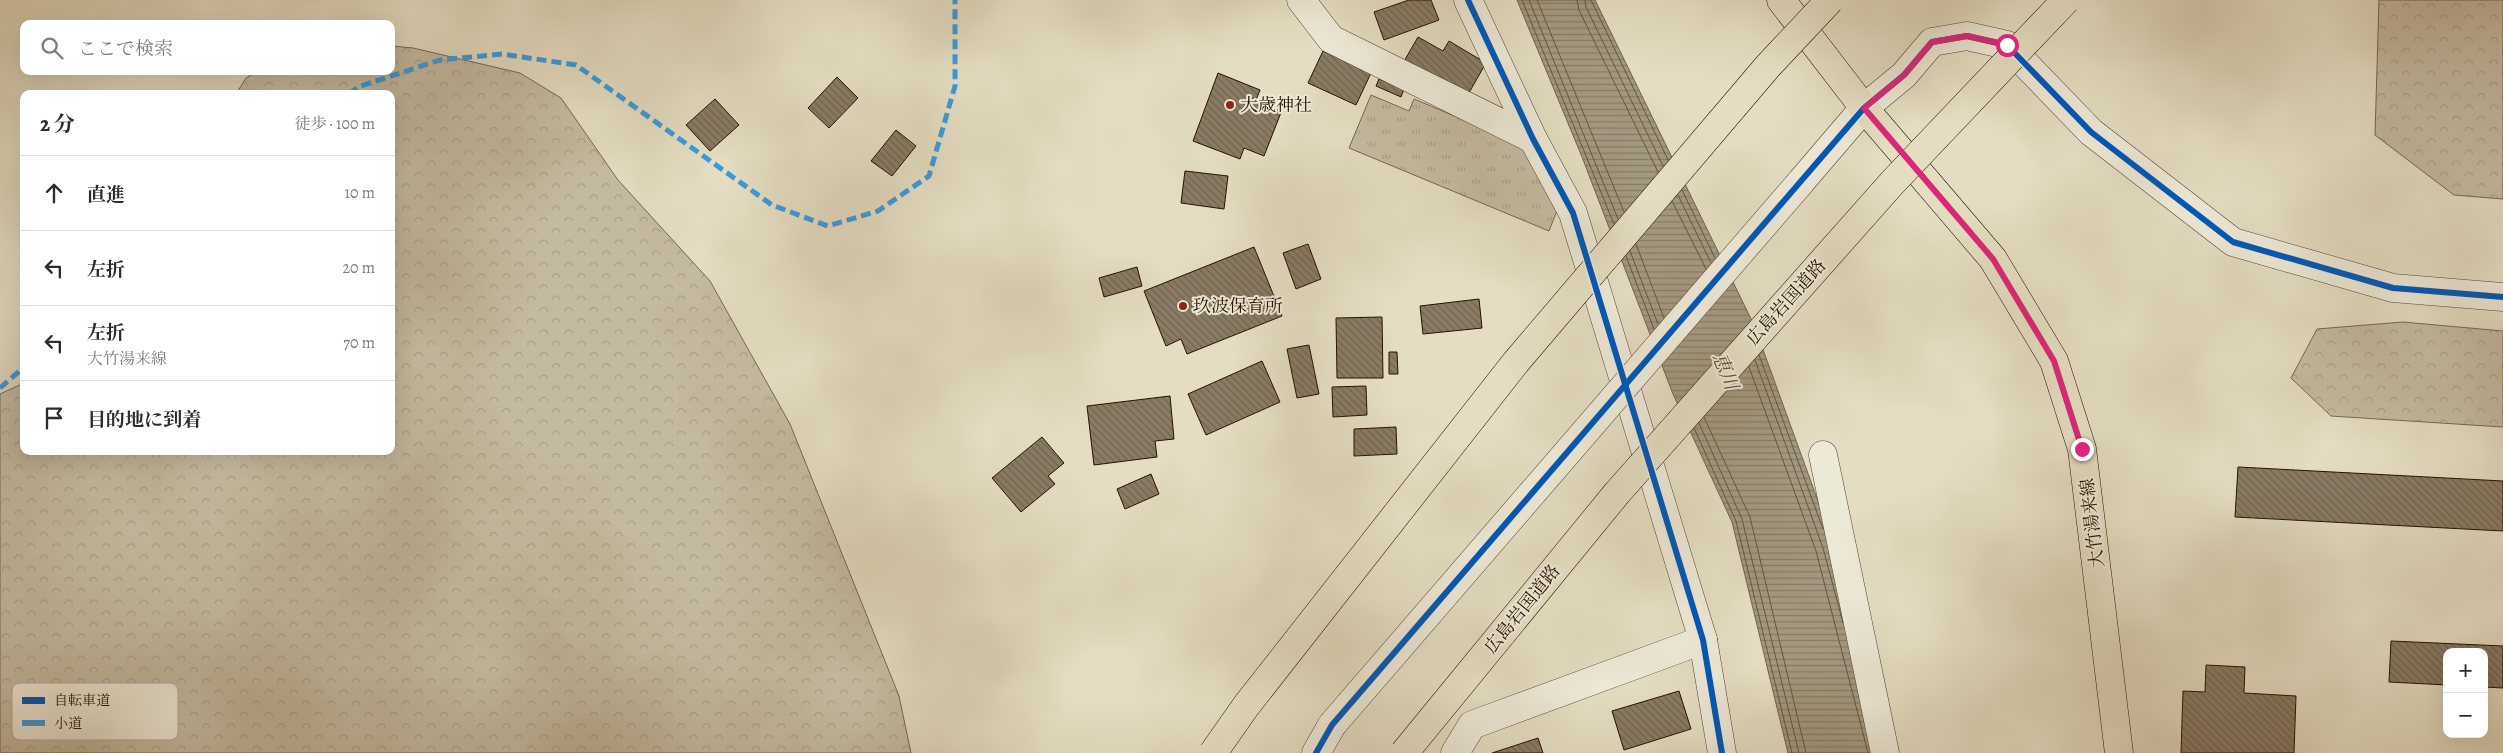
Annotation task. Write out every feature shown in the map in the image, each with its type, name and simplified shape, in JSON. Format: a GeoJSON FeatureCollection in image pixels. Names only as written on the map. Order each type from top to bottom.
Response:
{"type":"FeatureCollection","features":[{"type":"Feature","properties":{"kind":"main road","name":"大竹湯来線"},"geometry":{"type":"LineString","coordinates":[[1781,0],[1864,108],[1993,259],[2054,361],[2082,449],[2119,753]]}},
{"type":"Feature","properties":{"kind":"main road"},"geometry":{"type":"LineString","coordinates":[[1213,753],[1246,706],[1516,362],[1768,66],[1830,0]]}},
{"type":"Feature","properties":{"kind":"main road","name":"広島岩国道路"},"geometry":{"type":"LineString","coordinates":[[1404,753],[1617,493],[1892,183],[2066,0]]}},
{"type":"Feature","properties":{"kind":"street"},"geometry":{"type":"LineString","coordinates":[[1301,0],[1331,39],[1533,139]]}},
{"type":"Feature","properties":{"kind":"street"},"geometry":{"type":"LineString","coordinates":[[1468,0],[1533,139],[1574,213],[1702,640],[1722,753]]}},
{"type":"Feature","properties":{"kind":"street"},"geometry":{"type":"LineString","coordinates":[[1316,753],[1332,725],[1864,108],[1904,75],[1932,42],[1967,36],[2007,45],[2091,132],[2233,242],[2394,288],[2503,296]]}},
{"type":"Feature","properties":{"kind":"street"},"geometry":{"type":"LineString","coordinates":[[1823,455],[1885,753]]}},
{"type":"Feature","properties":{"kind":"street"},"geometry":{"type":"LineString","coordinates":[[1455,753],[1472,725],[1702,640]]}},
{"type":"Feature","properties":{"kind":"green space"},"geometry":{"type":"Polygon","coordinates":[[[2379,0],[2503,0],[2503,199],[2454,195],[2375,135],[2379,0]]]}},
{"type":"Feature","properties":{"kind":"green space"},"geometry":{"type":"Polygon","coordinates":[[[395,46],[413,48],[520,73],[561,98],[618,180],[710,281],[790,424],[899,696],[911,753],[0,753],[0,394],[20,385],[20,455],[395,455],[395,90],[238,90],[246,78],[251,75],[395,75],[395,46]]]}},
{"type":"Feature","properties":{"kind":"green space"},"geometry":{"type":"Polygon","coordinates":[[[1371,95],[1409,111],[1414,99],[1528,147],[1558,208],[1549,231],[1349,148],[1371,95]]]}},
{"type":"Feature","properties":{"kind":"green space"},"geometry":{"type":"Polygon","coordinates":[[[2403,322],[2503,331],[2503,427],[2331,416],[2291,378],[2317,329],[2403,322]]]}},
{"type":"Feature","properties":{"kind":"water","name":"恵川"},"geometry":{"type":"Polygon","coordinates":[[[1517,0],[1595,0],[1754,325],[1834,545],[1888,753],[1788,753],[1732,522],[1673,394],[1582,157],[1517,0]]]}},
{"type":"Feature","properties":{"kind":"building"},"geometry":{"type":"Polygon","coordinates":[[[1409,0],[1431,0],[1439,20],[1384,40],[1374,12],[1409,0]]]}},
{"type":"Feature","properties":{"kind":"building"},"geometry":{"type":"Polygon","coordinates":[[[1418,37],[1443,51],[1449,41],[1486,63],[1466,98],[1403,63],[1418,37]]]}},
{"type":"Feature","properties":{"kind":"building"},"geometry":{"type":"Polygon","coordinates":[[[1323,51],[1371,73],[1356,105],[1308,83],[1323,51]]]}},
{"type":"Feature","properties":{"kind":"building"},"geometry":{"type":"Polygon","coordinates":[[[1218,73],[1260,90],[1256,100],[1282,110],[1264,156],[1244,148],[1240,159],[1193,141],[1218,73]]]}},
{"type":"Feature","properties":{"kind":"building"},"geometry":{"type":"Polygon","coordinates":[[[837,77],[858,98],[829,128],[808,108],[837,77]]]}},
{"type":"Feature","properties":{"kind":"building"},"geometry":{"type":"Polygon","coordinates":[[[1379,79],[1404,89],[1401,97],[1376,86],[1379,79]]]}},
{"type":"Feature","properties":{"kind":"building"},"geometry":{"type":"Polygon","coordinates":[[[715,99],[739,125],[710,151],[686,125],[715,99]]]}},
{"type":"Feature","properties":{"kind":"building"},"geometry":{"type":"Polygon","coordinates":[[[896,130],[916,146],[892,176],[871,161],[896,130]]]}},
{"type":"Feature","properties":{"kind":"building"},"geometry":{"type":"Polygon","coordinates":[[[1185,171],[1228,176],[1224,209],[1181,203],[1185,171]]]}},
{"type":"Feature","properties":{"kind":"building"},"geometry":{"type":"Polygon","coordinates":[[[1308,244],[1321,279],[1296,289],[1283,253],[1308,244]]]}},
{"type":"Feature","properties":{"kind":"building"},"geometry":{"type":"Polygon","coordinates":[[[1254,247],[1282,316],[1187,354],[1181,339],[1166,346],[1144,291],[1254,247]]]}},
{"type":"Feature","properties":{"kind":"building"},"geometry":{"type":"Polygon","coordinates":[[[1137,267],[1142,286],[1104,297],[1099,278],[1137,267]]]}},
{"type":"Feature","properties":{"kind":"building"},"geometry":{"type":"Polygon","coordinates":[[[1479,299],[1482,328],[1423,334],[1420,306],[1479,299]]]}},
{"type":"Feature","properties":{"kind":"building"},"geometry":{"type":"Polygon","coordinates":[[[1382,317],[1383,378],[1337,378],[1336,318],[1382,317]]]}},
{"type":"Feature","properties":{"kind":"building"},"geometry":{"type":"Polygon","coordinates":[[[1309,345],[1319,394],[1297,398],[1287,349],[1309,345]]]}},
{"type":"Feature","properties":{"kind":"building"},"geometry":{"type":"Polygon","coordinates":[[[1389,352],[1397,352],[1398,374],[1389,374],[1389,352]]]}},
{"type":"Feature","properties":{"kind":"building"},"geometry":{"type":"Polygon","coordinates":[[[1262,361],[1280,402],[1206,435],[1188,394],[1262,361]]]}},
{"type":"Feature","properties":{"kind":"building"},"geometry":{"type":"Polygon","coordinates":[[[1366,386],[1367,415],[1333,417],[1332,387],[1366,386]]]}},
{"type":"Feature","properties":{"kind":"building"},"geometry":{"type":"Polygon","coordinates":[[[1170,396],[1174,439],[1155,441],[1157,457],[1094,465],[1087,406],[1170,396]]]}},
{"type":"Feature","properties":{"kind":"building"},"geometry":{"type":"Polygon","coordinates":[[[1396,427],[1397,454],[1354,456],[1354,429],[1396,427]]]}},
{"type":"Feature","properties":{"kind":"building"},"geometry":{"type":"Polygon","coordinates":[[[1042,437],[1064,463],[1048,476],[1055,484],[1021,512],[992,478],[1042,437]]]}},
{"type":"Feature","properties":{"kind":"building"},"geometry":{"type":"Polygon","coordinates":[[[2238,467],[2503,481],[2503,531],[2235,517],[2238,467]]]}},
{"type":"Feature","properties":{"kind":"building"},"geometry":{"type":"Polygon","coordinates":[[[1151,474],[1159,494],[1125,509],[1117,489],[1151,474]]]}},
{"type":"Feature","properties":{"kind":"building"},"geometry":{"type":"Polygon","coordinates":[[[2391,641],[2503,646],[2503,688],[2488,687],[2488,648],[2443,648],[2443,685],[2389,682],[2391,641]]]}},
{"type":"Feature","properties":{"kind":"building"},"geometry":{"type":"Polygon","coordinates":[[[2206,665],[2245,667],[2244,693],[2296,696],[2294,753],[2181,753],[2183,691],[2205,692],[2206,665]]]}},
{"type":"Feature","properties":{"kind":"building"},"geometry":{"type":"Polygon","coordinates":[[[1679,691],[1691,729],[1624,750],[1612,711],[1679,691]]]}},
{"type":"Feature","properties":{"kind":"building"},"geometry":{"type":"Polygon","coordinates":[[[1538,738],[1543,753],[1492,753],[1538,738]]]}},
{"type":"Feature","properties":{"kind":"marked path"},"geometry":{"type":"LineString","coordinates":[[395,75],[440,60],[502,54],[576,65],[772,205],[828,226],[878,211],[929,176],[955,86],[955,0]]}},
{"type":"Feature","properties":{"kind":"marked path"},"geometry":{"type":"LineString","coordinates":[[354,90],[394,75]]}},
{"type":"Feature","properties":{"kind":"marked path"},"geometry":{"type":"LineString","coordinates":[[0,388],[20,370]]}},
{"type":"Feature","properties":{"kind":"cycle path"},"geometry":{"type":"LineString","coordinates":[[1468,0],[1533,139],[1573,213],[1703,640],[1722,753]]}},
{"type":"Feature","properties":{"kind":"cycle path"},"geometry":{"type":"LineString","coordinates":[[1316,753],[1332,725],[1864,108],[1904,75],[1932,42],[1967,36],[2007,45],[2091,132],[2233,242],[2393,288],[2503,297]]}},
{"type":"Feature","properties":{"kind":"place","name":"大歳神社"},"geometry":{"type":"Point","coordinates":[1230,105]}},
{"type":"Feature","properties":{"kind":"place","name":"玖波保育所"},"geometry":{"type":"Point","coordinates":[1183,306]}},
{"type":"Feature","properties":{"kind":"route"},"geometry":{"type":"LineString","coordinates":[[2007,45],[1967,36],[1932,42],[1904,75],[1864,108],[1993,259],[2054,361],[2082,449]]}}]}
